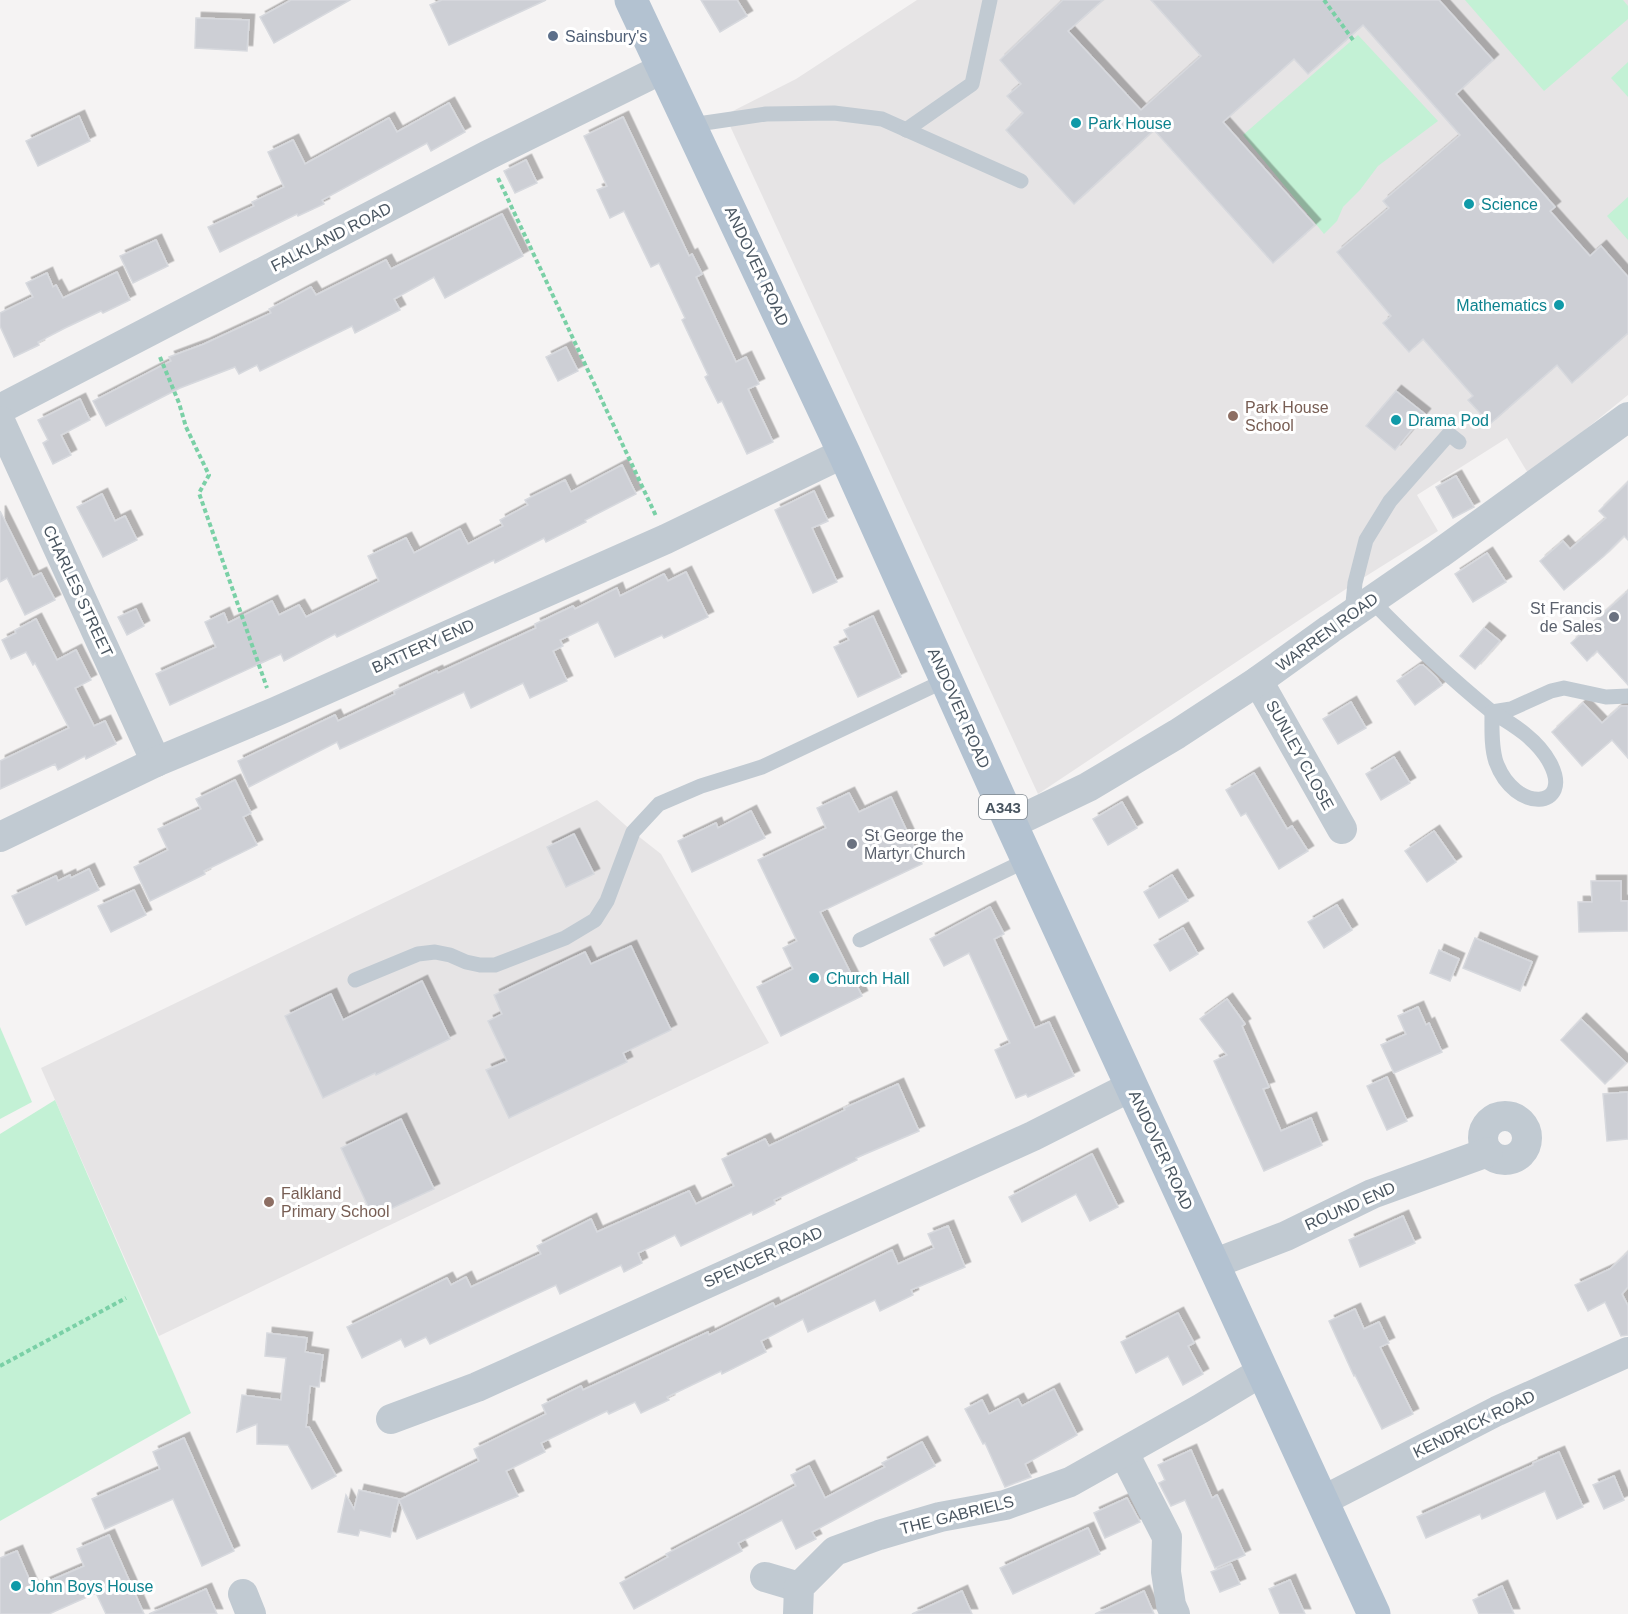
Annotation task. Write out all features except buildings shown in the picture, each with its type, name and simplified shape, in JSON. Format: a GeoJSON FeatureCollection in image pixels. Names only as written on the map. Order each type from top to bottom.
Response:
{"type":"FeatureCollection","features":[{"type":"Feature","properties":{"kind":"main road","name":"ANDOVER ROAD"},"geometry":{"type":"LineString","coordinates":[[632,0],[844,453],[1027,860],[1374,1614]]}},
{"type":"Feature","properties":{"kind":"street","name":"FALKLAND ROAD"},"geometry":{"type":"LineString","coordinates":[[0,409],[488,155],[664,68]]}},
{"type":"Feature","properties":{"kind":"street","name":"WARREN ROAD"},"geometry":{"type":"LineString","coordinates":[[1011,824],[1088,787],[1177,734],[1258,681],[1628,417]]}},
{"type":"Feature","properties":{"kind":"street","name":"CHARLES STREET"},"geometry":{"type":"LineString","coordinates":[[0,421],[156,762]]}},
{"type":"Feature","properties":{"kind":"street","name":"BATTERY END"},"geometry":{"type":"LineString","coordinates":[[0,837],[156,762],[275,712],[666,539],[844,453]]}},
{"type":"Feature","properties":{"kind":"street","name":"SUNLEY CLOSE"},"geometry":{"type":"LineString","coordinates":[[1258,681],[1343,829]]}},
{"type":"Feature","properties":{"kind":"street","name":"SPENCER ROAD"},"geometry":{"type":"LineString","coordinates":[[391,1419],[477,1387],[1034,1136],[1132,1086]]}},
{"type":"Feature","properties":{"kind":"street","name":"ROUND END"},"geometry":{"type":"LineString","coordinates":[[1213,1264],[1286,1236],[1372,1194],[1488,1152]]}},
{"type":"Feature","properties":{"kind":"street","name":"KENDRICK ROAD"},"geometry":{"type":"LineString","coordinates":[[1322,1501],[1497,1411],[1628,1352]]}},
{"type":"Feature","properties":{"kind":"street","name":"THE GABRIELS"},"geometry":{"type":"LineString","coordinates":[[765,1577],[798,1600],[835,1551],[940,1517],[1005,1505],[1070,1482],[1263,1371]]}},
{"type":"Feature","properties":{"kind":"street"},"geometry":{"type":"LineString","coordinates":[[1124,1453],[1167,1537],[1166,1572],[1171,1605],[1175,1614]]}},
{"type":"Feature","properties":{"kind":"lane"},"geometry":{"type":"LineString","coordinates":[[906,130],[972,84],[990,0]]}},
{"type":"Feature","properties":{"kind":"lane"},"geometry":{"type":"LineString","coordinates":[[691,125],[766,114],[834,113],[882,119],[1021,181]]}},
{"type":"Feature","properties":{"kind":"lane"},"geometry":{"type":"LineString","coordinates":[[1459,442],[1449,434],[1390,501],[1366,540],[1355,583],[1362,607],[1406,635],[1464,689],[1529,737],[1550,762],[1555,781],[1551,795],[1545,799],[1537,801],[1527,799],[1509,786],[1496,762],[1492,711]]}},
{"type":"Feature","properties":{"kind":"lane"},"geometry":{"type":"LineString","coordinates":[[356,980],[418,954],[435,952],[466,962],[495,965],[565,938],[595,920],[607,901],[633,832],[659,804],[701,786],[762,767],[946,680]]}},
{"type":"Feature","properties":{"kind":"lane"},"geometry":{"type":"LineString","coordinates":[[1492,711],[1511,709],[1564,687],[1606,697],[1628,696]]}},
{"type":"Feature","properties":{"kind":"lane"},"geometry":{"type":"LineString","coordinates":[[860,940],[1027,860]]}},
{"type":"Feature","properties":{"kind":"path"},"geometry":{"type":"LineString","coordinates":[[1324,0],[1353,40]]}},
{"type":"Feature","properties":{"kind":"path"},"geometry":{"type":"LineString","coordinates":[[488,155],[666,539]]}},
{"type":"Feature","properties":{"kind":"path"},"geometry":{"type":"LineString","coordinates":[[149,332],[179,403],[186,427],[209,475],[199,494],[275,712]]}},
{"type":"Feature","properties":{"kind":"path"},"geometry":{"type":"LineString","coordinates":[[0,1366],[126,1298]]}},
{"type":"Feature","properties":{"kind":"shaded area","name":"Park House School"},"geometry":{"type":"Polygon","coordinates":[[[917,0],[1628,0],[1628,395],[1529,475],[1507,438],[1417,495],[1438,531],[1355,583],[1038,794],[725,115],[796,79],[917,0]]]}},
{"type":"Feature","properties":{"kind":"shaded area","name":"Falkland Primary School"},"geometry":{"type":"Polygon","coordinates":[[[597,800],[661,854],[769,1043],[159,1336],[41,1068],[597,800]]]}},
{"type":"Feature","properties":{"kind":"green space"},"geometry":{"type":"Polygon","coordinates":[[[1465,0],[1623,0],[1628,6],[1628,19],[1544,91],[1465,0]]]}},
{"type":"Feature","properties":{"kind":"green space"},"geometry":{"type":"Polygon","coordinates":[[[1358,35],[1438,121],[1378,166],[1360,190],[1343,207],[1337,221],[1324,234],[1243,135],[1358,35]]]}},
{"type":"Feature","properties":{"kind":"green space"},"geometry":{"type":"Polygon","coordinates":[[[1628,62],[1628,97],[1611,78],[1628,62]]]}},
{"type":"Feature","properties":{"kind":"green space"},"geometry":{"type":"Polygon","coordinates":[[[1628,197],[1628,240],[1607,216],[1628,197]]]}},
{"type":"Feature","properties":{"kind":"green space"},"geometry":{"type":"Polygon","coordinates":[[[0,1027],[32,1102],[0,1119],[0,1027]]]}},
{"type":"Feature","properties":{"kind":"green space"},"geometry":{"type":"Polygon","coordinates":[[[55,1100],[191,1413],[0,1521],[0,1134],[55,1100]]]}},
{"type":"Feature","properties":{"kind":"place","name":"Sainsbury's"},"geometry":{"type":"Point","coordinates":[553,36]}},
{"type":"Feature","properties":{"kind":"place","name":"Park House"},"geometry":{"type":"Point","coordinates":[1076,123]}},
{"type":"Feature","properties":{"kind":"place","name":"Science"},"geometry":{"type":"Point","coordinates":[1469,204]}},
{"type":"Feature","properties":{"kind":"place","name":"Mathematics"},"geometry":{"type":"Point","coordinates":[1559,305]}},
{"type":"Feature","properties":{"kind":"place","name":"Park House School"},"geometry":{"type":"Point","coordinates":[1233,416]}},
{"type":"Feature","properties":{"kind":"place","name":"Drama Pod"},"geometry":{"type":"Point","coordinates":[1396,420]}},
{"type":"Feature","properties":{"kind":"place","name":"St Francis de Sales"},"geometry":{"type":"Point","coordinates":[1614,617]}},
{"type":"Feature","properties":{"kind":"place","name":"St George the Martyr Church"},"geometry":{"type":"Point","coordinates":[852,844]}},
{"type":"Feature","properties":{"kind":"place","name":"Church Hall"},"geometry":{"type":"Point","coordinates":[814,978]}},
{"type":"Feature","properties":{"kind":"place","name":"Falkland Primary School"},"geometry":{"type":"Point","coordinates":[269,1202]}},
{"type":"Feature","properties":{"kind":"place","name":"John Boys House"},"geometry":{"type":"Point","coordinates":[16,1586]}}]}
